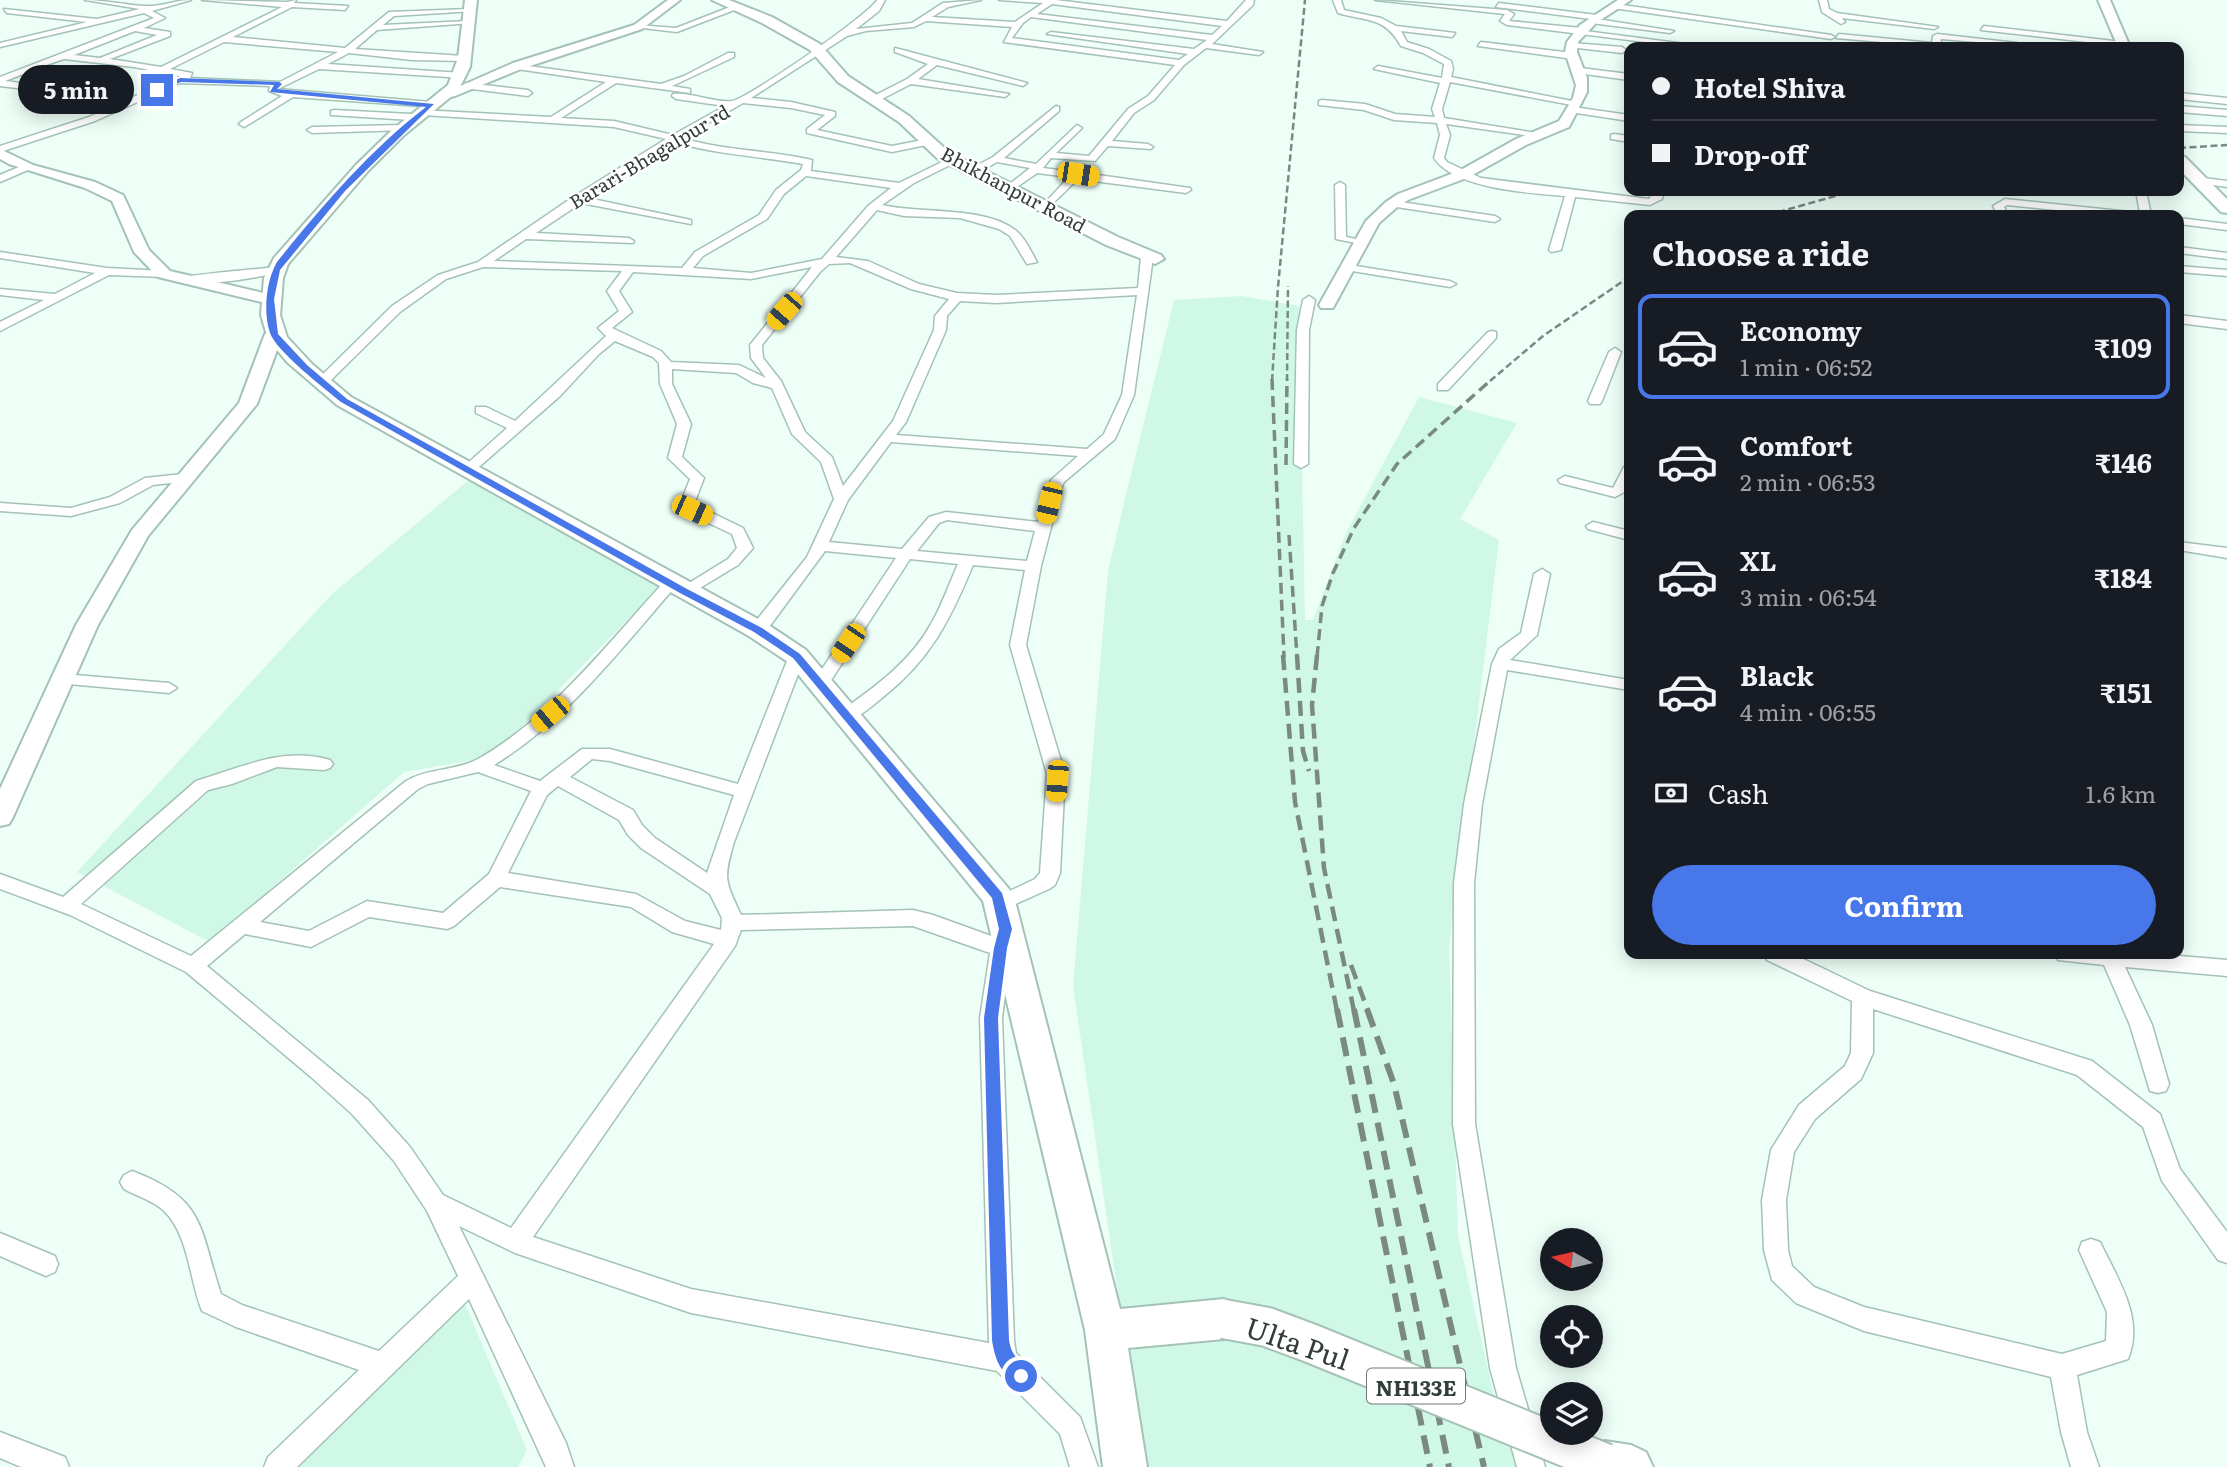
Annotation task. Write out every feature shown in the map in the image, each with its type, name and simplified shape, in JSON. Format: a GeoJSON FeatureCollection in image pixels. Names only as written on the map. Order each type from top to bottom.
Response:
{"type":"FeatureCollection","features":[{"type":"Feature","properties":{"kind":"main road","name":"Bhikhanpur Road"},"geometry":{"type":"LineString","coordinates":[[718,0],[768,20],[819,50],[843,79],[904,119],[928,142],[953,160],[1151,258]]}},
{"type":"Feature","properties":{"kind":"main road"},"geometry":{"type":"LineString","coordinates":[[2105,0],[2121,42]]}},
{"type":"Feature","properties":{"kind":"main road"},"geometry":{"type":"LineString","coordinates":[[449,69],[342,190],[276,270],[270,299],[274,334],[304,366],[344,401],[677,588],[758,630],[797,656],[998,897],[1002,927],[1105,1330],[1125,1467]]}},
{"type":"Feature","properties":{"kind":"main road"},"geometry":{"type":"LineString","coordinates":[[2184,167],[2197,184],[2224,202]]}},
{"type":"Feature","properties":{"kind":"main road","name":"Ulta Pul"},"geometry":{"type":"LineString","coordinates":[[1105,1330],[1224,1319],[1267,1327],[1618,1465]]}},
{"type":"Feature","properties":{"kind":"street"},"geometry":{"type":"LineString","coordinates":[[3,13],[22,0]]}},
{"type":"Feature","properties":{"kind":"street"},"geometry":{"type":"LineString","coordinates":[[89,0],[155,8]]}},
{"type":"Feature","properties":{"kind":"street"},"geometry":{"type":"LineString","coordinates":[[170,0],[185,1]]}},
{"type":"Feature","properties":{"kind":"street"},"geometry":{"type":"LineString","coordinates":[[206,0],[345,8]]}},
{"type":"Feature","properties":{"kind":"street"},"geometry":{"type":"LineString","coordinates":[[517,66],[638,27],[675,0]]}},
{"type":"Feature","properties":{"kind":"street"},"geometry":{"type":"LineString","coordinates":[[841,37],[876,9],[881,0]]}},
{"type":"Feature","properties":{"kind":"street"},"geometry":{"type":"LineString","coordinates":[[841,37],[865,29],[914,25],[951,4],[977,0]]}},
{"type":"Feature","properties":{"kind":"street"},"geometry":{"type":"LineString","coordinates":[[1003,0],[1034,0],[1229,23]]}},
{"type":"Feature","properties":{"kind":"street"},"geometry":{"type":"LineString","coordinates":[[1047,206],[1078,174],[1124,118],[1151,98],[1181,63],[1213,38],[1252,0]]}},
{"type":"Feature","properties":{"kind":"street"},"geometry":{"type":"LineString","coordinates":[[1337,0],[1338,9],[1344,13],[1369,18],[1396,28],[1452,35]]}},
{"type":"Feature","properties":{"kind":"street"},"geometry":{"type":"LineString","coordinates":[[1380,0],[1507,12],[1510,14],[1504,21],[1507,23],[1624,50]]}},
{"type":"Feature","properties":{"kind":"street"},"geometry":{"type":"LineString","coordinates":[[1476,0],[1583,39],[1624,73]]}},
{"type":"Feature","properties":{"kind":"street"},"geometry":{"type":"LineString","coordinates":[[1823,0],[1825,10],[1835,15],[1901,19],[1934,27]]}},
{"type":"Feature","properties":{"kind":"street"},"geometry":{"type":"LineString","coordinates":[[2096,0],[2105,0]]}},
{"type":"Feature","properties":{"kind":"street"},"geometry":{"type":"LineString","coordinates":[[0,45],[185,1]]}},
{"type":"Feature","properties":{"kind":"street"},"geometry":{"type":"LineString","coordinates":[[1050,2],[1030,15],[1006,39],[1181,63]]}},
{"type":"Feature","properties":{"kind":"street"},"geometry":{"type":"LineString","coordinates":[[163,69],[290,3]]}},
{"type":"Feature","properties":{"kind":"street"},"geometry":{"type":"LineString","coordinates":[[1327,305],[1350,268],[1373,221],[1403,197],[1464,174],[1538,134],[1561,127],[1575,106],[1583,87],[1583,39],[1621,3],[1681,17],[1864,42]]}},
{"type":"Feature","properties":{"kind":"street"},"geometry":{"type":"LineString","coordinates":[[638,27],[677,30],[738,7]]}},
{"type":"Feature","properties":{"kind":"street"},"geometry":{"type":"LineString","coordinates":[[0,81],[160,18],[145,11]]}},
{"type":"Feature","properties":{"kind":"street"},"geometry":{"type":"LineString","coordinates":[[3,13],[102,21]]}},
{"type":"Feature","properties":{"kind":"street"},"geometry":{"type":"LineString","coordinates":[[392,14],[449,69],[291,94],[272,90],[347,51],[392,14]]}},
{"type":"Feature","properties":{"kind":"street"},"geometry":{"type":"LineString","coordinates":[[1030,15],[1213,38]]}},
{"type":"Feature","properties":{"kind":"street"},"geometry":{"type":"LineString","coordinates":[[1827,42],[1842,25],[1835,15]]}},
{"type":"Feature","properties":{"kind":"street"},"geometry":{"type":"LineString","coordinates":[[927,19],[1018,27],[1028,31]]}},
{"type":"Feature","properties":{"kind":"street"},"geometry":{"type":"LineString","coordinates":[[1982,24],[2121,42]]}},
{"type":"Feature","properties":{"kind":"street"},"geometry":{"type":"LineString","coordinates":[[88,25],[167,34],[99,60]]}},
{"type":"Feature","properties":{"kind":"street"},"geometry":{"type":"LineString","coordinates":[[1518,60],[1583,39],[1702,26]]}},
{"type":"Feature","properties":{"kind":"street"},"geometry":{"type":"LineString","coordinates":[[374,28],[449,69],[553,120],[626,126],[724,153],[764,154],[809,162],[809,167],[780,192],[763,217],[699,254],[685,271]]}},
{"type":"Feature","properties":{"kind":"street"},"geometry":{"type":"LineString","coordinates":[[1396,28],[1404,44],[1426,51],[1448,63],[1437,109],[1445,135],[1439,161],[1479,181],[1650,202],[1658,196]]}},
{"type":"Feature","properties":{"kind":"street"},"geometry":{"type":"LineString","coordinates":[[1527,31],[1628,42]]}},
{"type":"Feature","properties":{"kind":"street"},"geometry":{"type":"LineString","coordinates":[[1039,32],[1194,52]]}},
{"type":"Feature","properties":{"kind":"street"},"geometry":{"type":"LineString","coordinates":[[1481,44],[1680,33]]}},
{"type":"Feature","properties":{"kind":"street"},"geometry":{"type":"LineString","coordinates":[[46,35],[100,42]]}},
{"type":"Feature","properties":{"kind":"street"},"geometry":{"type":"LineString","coordinates":[[1936,42],[1936,38],[1940,36],[2002,42]]}},
{"type":"Feature","properties":{"kind":"street","name":"Barari-Bhagalpur rd"},"geometry":{"type":"LineString","coordinates":[[482,264],[577,200],[841,37]]}},
{"type":"Feature","properties":{"kind":"street"},"geometry":{"type":"LineString","coordinates":[[224,38],[412,57],[528,93]]}},
{"type":"Feature","properties":{"kind":"street"},"geometry":{"type":"LineString","coordinates":[[359,41],[413,48],[438,47]]}},
{"type":"Feature","properties":{"kind":"street"},"geometry":{"type":"LineString","coordinates":[[1203,45],[1259,52]]}},
{"type":"Feature","properties":{"kind":"street"},"geometry":{"type":"LineString","coordinates":[[898,50],[1023,83]]}},
{"type":"Feature","properties":{"kind":"street"},"geometry":{"type":"LineString","coordinates":[[660,90],[731,55]]}},
{"type":"Feature","properties":{"kind":"street"},"geometry":{"type":"LineString","coordinates":[[1,153],[135,100],[189,74],[64,56]]}},
{"type":"Feature","properties":{"kind":"street"},"geometry":{"type":"LineString","coordinates":[[873,100],[910,81],[933,65],[933,61]]}},
{"type":"Feature","properties":{"kind":"street"},"geometry":{"type":"LineString","coordinates":[[319,66],[449,69],[517,66],[738,102],[791,106],[832,114],[810,131],[892,149],[928,142]]}},
{"type":"Feature","properties":{"kind":"street"},"geometry":{"type":"LineString","coordinates":[[35,67],[89,73]]}},
{"type":"Feature","properties":{"kind":"street"},"geometry":{"type":"LineString","coordinates":[[334,113],[449,69]]}},
{"type":"Feature","properties":{"kind":"street"},"geometry":{"type":"LineString","coordinates":[[312,130],[449,69]]}},
{"type":"Feature","properties":{"kind":"street"},"geometry":{"type":"LineString","coordinates":[[1378,69],[1446,80],[1624,117]]}},
{"type":"Feature","properties":{"kind":"street"},"geometry":{"type":"LineString","coordinates":[[0,73],[11,75]]}},
{"type":"Feature","properties":{"kind":"street"},"geometry":{"type":"LineString","coordinates":[[180,80],[279,84]]}},
{"type":"Feature","properties":{"kind":"street"},"geometry":{"type":"LineString","coordinates":[[553,120],[562,111],[615,80]]}},
{"type":"Feature","properties":{"kind":"street"},"geometry":{"type":"LineString","coordinates":[[0,81],[135,100]]}},
{"type":"Feature","properties":{"kind":"street"},"geometry":{"type":"LineString","coordinates":[[910,81],[1005,94]]}},
{"type":"Feature","properties":{"kind":"street"},"geometry":{"type":"LineString","coordinates":[[660,90],[687,91]]}},
{"type":"Feature","properties":{"kind":"street"},"geometry":{"type":"LineString","coordinates":[[244,124],[291,94]]}},
{"type":"Feature","properties":{"kind":"street"},"geometry":{"type":"LineString","coordinates":[[2184,97],[2227,101]]}},
{"type":"Feature","properties":{"kind":"street"},"geometry":{"type":"LineString","coordinates":[[1322,103],[1365,107],[1394,117],[1439,120],[1538,134]]}},
{"type":"Feature","properties":{"kind":"street"},"geometry":{"type":"LineString","coordinates":[[974,171],[996,159],[1056,109]]}},
{"type":"Feature","properties":{"kind":"street"},"geometry":{"type":"LineString","coordinates":[[2184,109],[2227,113]]}},
{"type":"Feature","properties":{"kind":"street"},"geometry":{"type":"LineString","coordinates":[[1010,189],[1037,168],[1077,128]]}},
{"type":"Feature","properties":{"kind":"street"},"geometry":{"type":"LineString","coordinates":[[2184,128],[2227,130]]}},
{"type":"Feature","properties":{"kind":"street"},"geometry":{"type":"LineString","coordinates":[[1614,137],[1624,138]]}},
{"type":"Feature","properties":{"kind":"street"},"geometry":{"type":"LineString","coordinates":[[1105,143],[1149,147]]}},
{"type":"Feature","properties":{"kind":"street"},"geometry":{"type":"LineString","coordinates":[[1,153],[26,167],[89,186],[118,198],[142,252],[164,274]]}},
{"type":"Feature","properties":{"kind":"street"},"geometry":{"type":"LineString","coordinates":[[1048,155],[1088,161]]}},
{"type":"Feature","properties":{"kind":"street"},"geometry":{"type":"LineString","coordinates":[[996,159],[1037,168],[1186,190]]}},
{"type":"Feature","properties":{"kind":"street"},"geometry":{"type":"LineString","coordinates":[[841,499],[827,460],[799,434],[776,385],[757,358],[756,345],[816,270],[828,261],[875,206],[953,160]]}},
{"type":"Feature","properties":{"kind":"street"},"geometry":{"type":"LineString","coordinates":[[0,179],[26,167]]}},
{"type":"Feature","properties":{"kind":"street"},"geometry":{"type":"LineString","coordinates":[[803,173],[904,187]]}},
{"type":"Feature","properties":{"kind":"street"},"geometry":{"type":"LineString","coordinates":[[2197,184],[2227,184]]}},
{"type":"Feature","properties":{"kind":"street"},"geometry":{"type":"LineString","coordinates":[[1340,185],[1341,239],[1362,243]]}},
{"type":"Feature","properties":{"kind":"street"},"geometry":{"type":"LineString","coordinates":[[1555,250],[1571,194]]}},
{"type":"Feature","properties":{"kind":"street"},"geometry":{"type":"LineString","coordinates":[[577,200],[687,222]]}},
{"type":"Feature","properties":{"kind":"street"},"geometry":{"type":"LineString","coordinates":[[2001,210],[2000,203],[2014,202],[2090,210]]}},
{"type":"Feature","properties":{"kind":"street"},"geometry":{"type":"LineString","coordinates":[[1394,204],[1495,219]]}},
{"type":"Feature","properties":{"kind":"street"},"geometry":{"type":"LineString","coordinates":[[875,206],[904,213],[961,215],[1003,227],[1014,234],[1031,262]]}},
{"type":"Feature","properties":{"kind":"street"},"geometry":{"type":"LineString","coordinates":[[2184,222],[2227,227]]}},
{"type":"Feature","properties":{"kind":"street"},"geometry":{"type":"LineString","coordinates":[[523,236],[629,241]]}},
{"type":"Feature","properties":{"kind":"street"},"geometry":{"type":"LineString","coordinates":[[2184,251],[2227,256]]}},
{"type":"Feature","properties":{"kind":"street"},"geometry":{"type":"LineString","coordinates":[[0,255],[107,271],[164,274],[270,299]]}},
{"type":"Feature","properties":{"kind":"street"},"geometry":{"type":"LineString","coordinates":[[1003,1359],[991,1018],[1002,927],[1048,880],[1050,873],[1056,774],[1018,645],[1033,566],[1058,480],[1110,436],[1128,395],[1141,291],[1151,258]]}},
{"type":"Feature","properties":{"kind":"street"},"geometry":{"type":"LineString","coordinates":[[323,381],[396,309],[442,277],[482,264],[630,268],[751,276],[828,261],[864,263],[915,287],[957,297],[996,299],[1141,291]]}},
{"type":"Feature","properties":{"kind":"street"},"geometry":{"type":"LineString","coordinates":[[193,966],[412,785],[423,779],[480,766],[509,748],[569,696],[677,588],[733,562],[745,548],[738,531],[692,510],[687,504],[698,478],[676,458],[684,424],[666,384],[665,365],[657,354],[614,336],[604,328],[626,309],[614,296],[613,290],[630,268]]}},
{"type":"Feature","properties":{"kind":"street"},"geometry":{"type":"LineString","coordinates":[[1350,268],[1450,284]]}},
{"type":"Feature","properties":{"kind":"street"},"geometry":{"type":"LineString","coordinates":[[2184,269],[2227,273]]}},
{"type":"Feature","properties":{"kind":"street"},"geometry":{"type":"LineString","coordinates":[[183,279],[218,278],[276,270]]}},
{"type":"Feature","properties":{"kind":"street"},"geometry":{"type":"LineString","coordinates":[[0,327],[107,271]]}},
{"type":"Feature","properties":{"kind":"street"},"geometry":{"type":"LineString","coordinates":[[0,292],[54,297]]}},
{"type":"Feature","properties":{"kind":"street"},"geometry":{"type":"LineString","coordinates":[[758,630],[800,579],[820,546],[841,499],[899,422],[940,330],[941,316],[957,297]]}},
{"type":"Feature","properties":{"kind":"street"},"geometry":{"type":"LineString","coordinates":[[1301,464],[1303,330],[1309,300]]}},
{"type":"Feature","properties":{"kind":"street"},"geometry":{"type":"LineString","coordinates":[[2184,319],[2227,325]]}},
{"type":"Feature","properties":{"kind":"street"},"geometry":{"type":"LineString","coordinates":[[0,817],[87,625],[139,534],[183,478],[248,404],[274,334]]}},
{"type":"Feature","properties":{"kind":"street"},"geometry":{"type":"LineString","coordinates":[[1443,387],[1492,335]]}},
{"type":"Feature","properties":{"kind":"street"},"geometry":{"type":"LineString","coordinates":[[467,470],[555,393],[595,351],[614,336]]}},
{"type":"Feature","properties":{"kind":"street"},"geometry":{"type":"LineString","coordinates":[[1595,401],[1615,352]]}},
{"type":"Feature","properties":{"kind":"street"},"geometry":{"type":"LineString","coordinates":[[665,365],[739,369],[758,380],[776,385]]}},
{"type":"Feature","properties":{"kind":"street"},"geometry":{"type":"LineString","coordinates":[[481,410],[516,428]]}},
{"type":"Feature","properties":{"kind":"street"},"geometry":{"type":"LineString","coordinates":[[888,439],[1090,453]]}},
{"type":"Feature","properties":{"kind":"street"},"geometry":{"type":"LineString","coordinates":[[0,507],[71,512],[115,500],[150,481],[183,478]]}},
{"type":"Feature","properties":{"kind":"street"},"geometry":{"type":"LineString","coordinates":[[1565,480],[1615,493],[1621,490],[1624,482]]}},
{"type":"Feature","properties":{"kind":"street"},"geometry":{"type":"LineString","coordinates":[[820,684],[906,554],[934,520],[940,517],[958,517],[1043,527]]}},
{"type":"Feature","properties":{"kind":"street"},"geometry":{"type":"LineString","coordinates":[[1593,526],[1624,535]]}},
{"type":"Feature","properties":{"kind":"street"},"geometry":{"type":"LineString","coordinates":[[820,546],[1033,566]]}},
{"type":"Feature","properties":{"kind":"street"},"geometry":{"type":"LineString","coordinates":[[2184,548],[2227,553]]}},
{"type":"Feature","properties":{"kind":"street"},"geometry":{"type":"LineString","coordinates":[[847,715],[881,692],[926,645],[935,632],[968,559]]}},
{"type":"Feature","properties":{"kind":"street"},"geometry":{"type":"LineString","coordinates":[[1531,1467],[1503,1368],[1464,1124],[1464,883],[1473,804],[1500,664],[1504,653],[1529,635],[1542,574]]}},
{"type":"Feature","properties":{"kind":"street"},"geometry":{"type":"LineString","coordinates":[[717,889],[716,873],[797,656]]}},
{"type":"Feature","properties":{"kind":"street"},"geometry":{"type":"LineString","coordinates":[[1500,664],[1624,684]]}},
{"type":"Feature","properties":{"kind":"street"},"geometry":{"type":"LineString","coordinates":[[63,679],[169,688]]}},
{"type":"Feature","properties":{"kind":"street"},"geometry":{"type":"LineString","coordinates":[[242,926],[311,939],[367,909],[447,921],[496,879],[540,791],[588,753],[610,755],[745,792]]}},
{"type":"Feature","properties":{"kind":"street"},"geometry":{"type":"LineString","coordinates":[[66,906],[202,785],[226,780],[251,768],[277,761],[324,764]]}},
{"type":"Feature","properties":{"kind":"street"},"geometry":{"type":"LineString","coordinates":[[480,766],[538,787],[540,791]]}},
{"type":"Feature","properties":{"kind":"street"},"geometry":{"type":"LineString","coordinates":[[515,1242],[731,932],[732,912],[717,889],[648,843],[635,830],[626,815],[556,778]]}},
{"type":"Feature","properties":{"kind":"street"},"geometry":{"type":"LineString","coordinates":[[496,879],[593,892],[636,901],[679,927],[731,932],[914,918],[1002,927]]}},
{"type":"Feature","properties":{"kind":"street"},"geometry":{"type":"LineString","coordinates":[[0,881],[66,906],[193,966],[360,1107],[402,1154],[436,1203],[554,1462]]}},
{"type":"Feature","properties":{"kind":"street"},"geometry":{"type":"LineString","coordinates":[[1784,959],[1863,997],[2084,1068],[2152,1121],[2170,1174],[2227,1252]]}},
{"type":"Feature","properties":{"kind":"street"},"geometry":{"type":"LineString","coordinates":[[2111,959],[2141,1024],[2158,1084]]}},
{"type":"Feature","properties":{"kind":"street"},"geometry":{"type":"LineString","coordinates":[[2123,959],[2227,968]]}},
{"type":"Feature","properties":{"kind":"street"},"geometry":{"type":"LineString","coordinates":[[1863,997],[1861,1054],[1853,1072],[1807,1112],[1783,1150],[1773,1200],[1776,1250],[1781,1272],[1805,1295],[1864,1319],[2062,1367],[2119,1350],[2120,1311],[2091,1250]]}},
{"type":"Feature","properties":{"kind":"street"},"geometry":{"type":"LineString","coordinates":[[132,1182],[170,1201],[181,1214],[211,1302],[236,1315],[382,1365]]}},
{"type":"Feature","properties":{"kind":"street"},"geometry":{"type":"LineString","coordinates":[[436,1203],[515,1242],[691,1301],[1003,1359],[1071,1426],[1084,1467]]}},
{"type":"Feature","properties":{"kind":"street"},"geometry":{"type":"LineString","coordinates":[[0,1244],[46,1264]]}},
{"type":"Feature","properties":{"kind":"street"},"geometry":{"type":"LineString","coordinates":[[278,1467],[472,1279]]}},
{"type":"Feature","properties":{"kind":"street"},"geometry":{"type":"LineString","coordinates":[[2062,1367],[2074,1432],[2085,1467]]}},
{"type":"Feature","properties":{"kind":"street"},"geometry":{"type":"LineString","coordinates":[[0,1445],[55,1467]]}},
{"type":"Feature","properties":{"kind":"shaded area"},"geometry":{"type":"Polygon","coordinates":[[[1242,296],[1299,306],[1305,620],[1313,620],[1346,533],[1419,397],[1517,423],[1460,519],[1499,540],[1449,946],[1458,1235],[1492,1388],[1518,1467],[1143,1467],[1073,986],[1108,571],[1174,300],[1242,296]]]}},
{"type":"Feature","properties":{"kind":"shaded area"},"geometry":{"type":"Polygon","coordinates":[[[470,479],[661,586],[492,757],[404,772],[210,942],[77,872],[332,594],[470,479]]]}},
{"type":"Feature","properties":{"kind":"shaded area"},"geometry":{"type":"Polygon","coordinates":[[[462,1297],[527,1450],[518,1467],[284,1467],[462,1297]]]}},
{"type":"Feature","properties":{"kind":"railway"},"geometry":{"type":"LineString","coordinates":[[1272,380],[1278,287],[1305,0]]}},
{"type":"Feature","properties":{"kind":"railway"},"geometry":{"type":"LineString","coordinates":[[2184,148],[2227,145]]}},
{"type":"Feature","properties":{"kind":"railway"},"geometry":{"type":"LineString","coordinates":[[1786,210],[1835,196]]}},
{"type":"Feature","properties":{"kind":"railway"},"geometry":{"type":"LineString","coordinates":[[1490,381],[1543,336],[1624,280]]}},
{"type":"Feature","properties":{"kind":"railway"},"geometry":{"type":"LineString","coordinates":[[1287,381],[1288,286]]}},
{"type":"Feature","properties":{"kind":"railway"},"geometry":{"type":"LineString","coordinates":[[1286,465],[1287,379]]}},
{"type":"Feature","properties":{"kind":"railway"},"geometry":{"type":"LineString","coordinates":[[1317,657],[1322,606],[1333,573],[1354,528],[1397,464],[1492,379]]}},
{"type":"Feature","properties":{"kind":"railway"},"geometry":{"type":"LineString","coordinates":[[1272,380],[1284,657]]}},
{"type":"Feature","properties":{"kind":"railway"},"geometry":{"type":"LineString","coordinates":[[1289,535],[1297,657]]}},
{"type":"Feature","properties":{"kind":"railway"},"geometry":{"type":"LineString","coordinates":[[1283,655],[1295,802],[1337,1011]]}},
{"type":"Feature","properties":{"kind":"railway"},"geometry":{"type":"LineString","coordinates":[[1297,655],[1303,751],[1309,771]]}},
{"type":"Feature","properties":{"kind":"railway"},"geometry":{"type":"LineString","coordinates":[[1317,655],[1312,705],[1324,868],[1354,1011]]}},
{"type":"Feature","properties":{"kind":"railway"},"geometry":{"type":"LineString","coordinates":[[1351,965],[1368,1011]]}},
{"type":"Feature","properties":{"kind":"railway"},"geometry":{"type":"LineString","coordinates":[[1337,1009],[1430,1467]]}},
{"type":"Feature","properties":{"kind":"railway"},"geometry":{"type":"LineString","coordinates":[[1354,1009],[1449,1467]]}},
{"type":"Feature","properties":{"kind":"railway"},"geometry":{"type":"LineString","coordinates":[[1367,1009],[1394,1084],[1484,1467]]}},
{"type":"Feature","properties":{"kind":"route"},"geometry":{"type":"LineString","coordinates":[[157,90],[180,80],[279,84],[272,90],[278,93],[432,105],[407,125],[342,190],[281,262],[276,270],[270,299],[274,334],[304,366],[344,401],[758,630],[797,656],[998,897],[1006,929],[1000,948],[991,1018],[1001,1340],[1003,1359],[1021,1376]]}}]}
